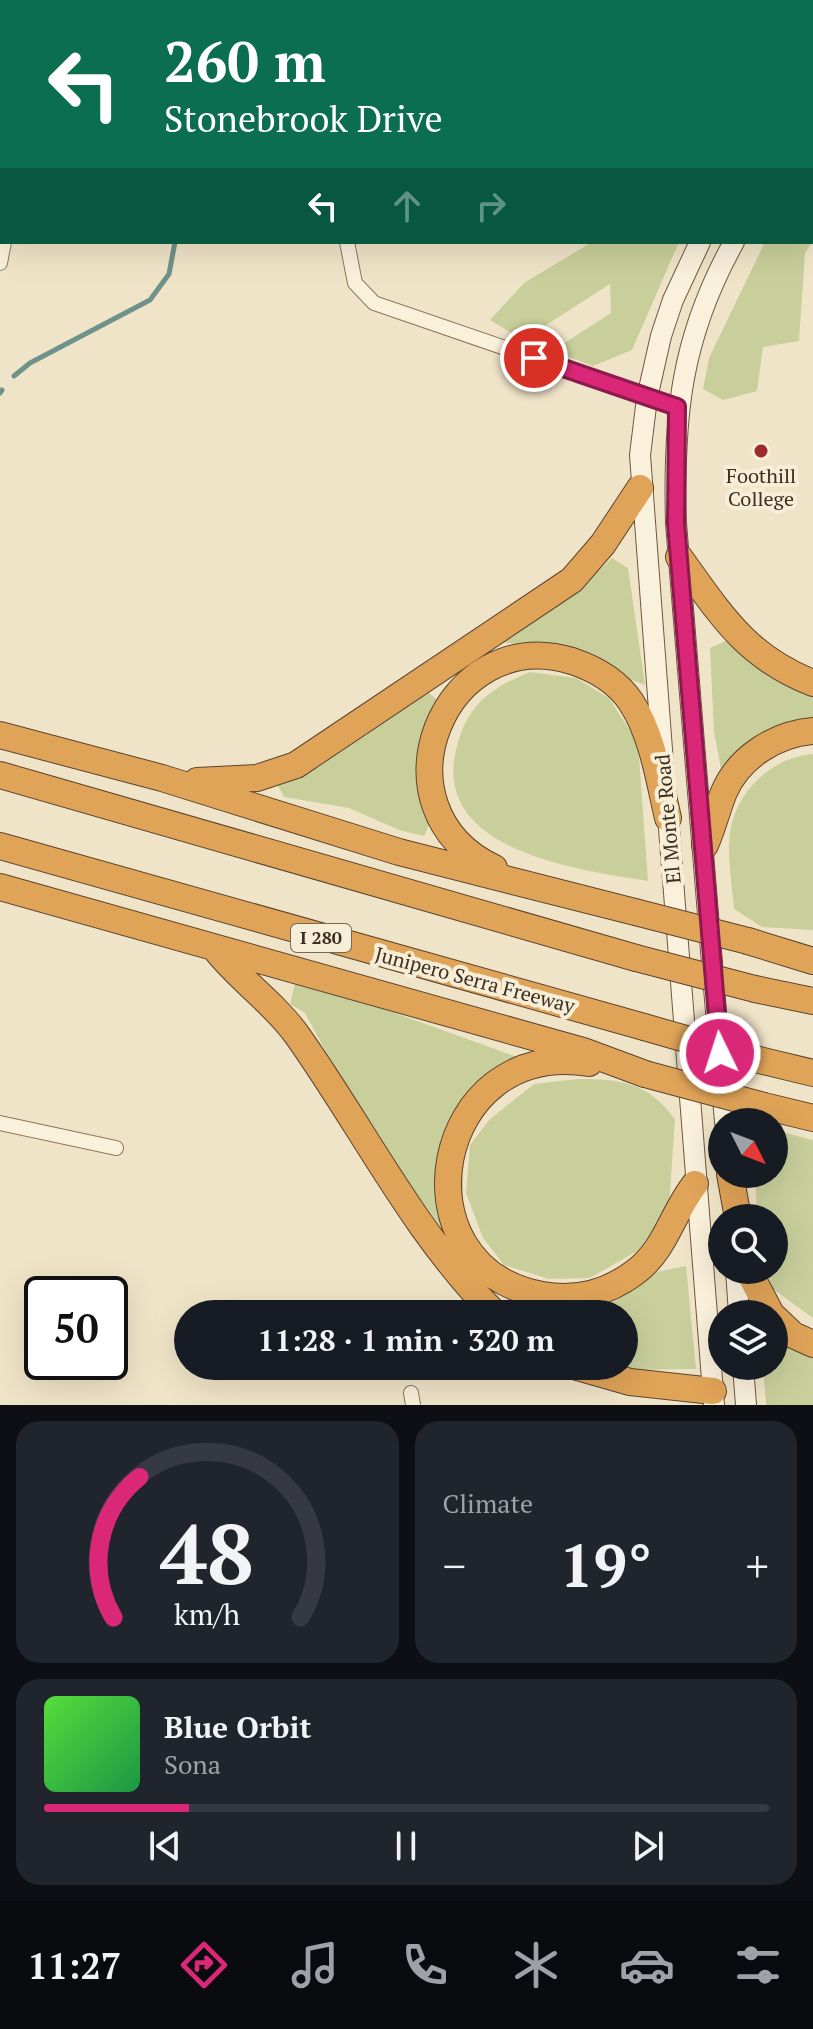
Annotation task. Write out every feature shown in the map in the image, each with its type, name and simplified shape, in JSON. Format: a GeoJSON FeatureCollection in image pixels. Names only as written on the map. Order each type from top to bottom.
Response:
{"type":"FeatureCollection","features":[{"type":"Feature","properties":{"kind":"highway"},"geometry":{"type":"LineString","coordinates":[[162,778],[213,783],[257,778],[314,755],[572,580],[603,544],[640,488]]}},
{"type":"Feature","properties":{"kind":"highway"},"geometry":{"type":"LineString","coordinates":[[679,557],[742,640],[774,665],[813,683]]}},
{"type":"Feature","properties":{"kind":"highway"},"geometry":{"type":"LineString","coordinates":[[569,895],[482,862],[449,832],[438,813],[428,774],[436,728],[447,707],[481,673],[512,660],[543,656],[585,665],[605,676],[622,690],[642,724],[668,818]]}},
{"type":"Feature","properties":{"kind":"highway"},"geometry":{"type":"LineString","coordinates":[[705,845],[726,788],[737,771],[768,744],[788,735],[813,731]]}},
{"type":"Feature","properties":{"kind":"highway"},"geometry":{"type":"LineString","coordinates":[[0,735],[162,778],[399,852],[748,941],[813,961]]}},
{"type":"Feature","properties":{"kind":"highway"},"geometry":{"type":"LineString","coordinates":[[0,775],[636,958],[813,1001]]}},
{"type":"Feature","properties":{"kind":"highway","name":"Junipero Serra Freeway"},"geometry":{"type":"LineString","coordinates":[[0,846],[813,1073]]}},
{"type":"Feature","properties":{"kind":"highway"},"geometry":{"type":"LineString","coordinates":[[0,887],[583,1051],[645,1074]]}},
{"type":"Feature","properties":{"kind":"highway"},"geometry":{"type":"LineString","coordinates":[[748,941],[813,951]]}},
{"type":"Feature","properties":{"kind":"highway"},"geometry":{"type":"LineString","coordinates":[[215,948],[230,967],[262,994],[297,1035],[442,1253],[483,1300]]}},
{"type":"Feature","properties":{"kind":"highway"},"geometry":{"type":"LineString","coordinates":[[695,1184],[651,1258],[618,1284],[596,1293],[554,1297],[519,1288],[475,1257],[456,1226],[447,1189],[449,1152],[467,1113],[495,1084],[512,1073],[550,1062],[585,1062],[645,1074],[813,1118]]}},
{"type":"Feature","properties":{"kind":"highway"},"geometry":{"type":"LineString","coordinates":[[788,1330],[813,1344]]}},
{"type":"Feature","properties":{"kind":"highway"},"geometry":{"type":"LineString","coordinates":[[623,1380],[713,1398]]}},
{"type":"Feature","properties":{"kind":"street"},"geometry":{"type":"LineString","coordinates":[[347,244],[355,283],[374,303],[677,407]]}},
{"type":"Feature","properties":{"kind":"street","name":"El Monte Road"},"geometry":{"type":"LineString","coordinates":[[699,244],[673,300],[647,398],[640,455],[640,488],[713,1398]]}},
{"type":"Feature","properties":{"kind":"street","name":"El Monte Road"},"geometry":{"type":"LineString","coordinates":[[724,1108],[705,845],[679,557],[674,461],[677,407],[700,312],[733,244]]}},
{"type":"Feature","properties":{"kind":"street"},"geometry":{"type":"LineString","coordinates":[[0,1123],[116,1148]]}},
{"type":"Feature","properties":{"kind":"street"},"geometry":{"type":"LineString","coordinates":[[744,1380],[746,1405]]}},
{"type":"Feature","properties":{"kind":"green space"},"geometry":{"type":"Polygon","coordinates":[[[589,244],[678,244],[632,350],[593,366],[552,351],[611,313],[610,284],[523,340],[490,320],[524,283],[589,244]]]}},
{"type":"Feature","properties":{"kind":"green space"},"geometry":{"type":"Polygon","coordinates":[[[764,244],[811,244],[805,253],[799,341],[763,347],[757,391],[723,400],[703,389],[709,358],[764,244]]]}},
{"type":"Feature","properties":{"kind":"green space"},"geometry":{"type":"Polygon","coordinates":[[[612,558],[628,568],[645,685],[627,678],[592,653],[498,642],[588,581],[612,558]]]}},
{"type":"Feature","properties":{"kind":"green space"},"geometry":{"type":"Polygon","coordinates":[[[730,639],[813,690],[813,719],[722,774],[714,732],[710,648],[730,639]]]}},
{"type":"Feature","properties":{"kind":"green space"},"geometry":{"type":"Polygon","coordinates":[[[530,672],[576,678],[609,698],[638,743],[648,881],[584,870],[515,848],[486,832],[465,809],[454,781],[457,746],[462,731],[483,699],[504,684],[530,672]]]}},
{"type":"Feature","properties":{"kind":"green space"},"geometry":{"type":"Polygon","coordinates":[[[424,688],[440,703],[436,811],[424,836],[399,830],[349,808],[284,797],[276,782],[424,688]]]}},
{"type":"Feature","properties":{"kind":"green space"},"geometry":{"type":"Polygon","coordinates":[[[813,754],[813,930],[762,927],[734,909],[729,858],[735,813],[760,777],[785,761],[813,754]]]}},
{"type":"Feature","properties":{"kind":"green space"},"geometry":{"type":"Polygon","coordinates":[[[295,984],[384,1009],[525,1060],[464,1105],[462,1257],[359,1113],[305,1013],[290,1004],[295,984]]]}},
{"type":"Feature","properties":{"kind":"green space"},"geometry":{"type":"Polygon","coordinates":[[[577,1079],[632,1085],[654,1097],[675,1119],[669,1208],[639,1250],[590,1278],[549,1279],[504,1265],[483,1238],[466,1193],[470,1145],[490,1119],[534,1084],[577,1079]]]}},
{"type":"Feature","properties":{"kind":"green space"},"geometry":{"type":"Polygon","coordinates":[[[788,1134],[813,1140],[813,1318],[773,1289],[771,1284],[788,1284],[788,1204],[756,1204],[756,1188],[788,1188],[788,1134]]]}},
{"type":"Feature","properties":{"kind":"green space"},"geometry":{"type":"Polygon","coordinates":[[[686,1266],[696,1369],[638,1370],[638,1300],[605,1300],[651,1273],[686,1266]]]}},
{"type":"Feature","properties":{"kind":"green space"},"geometry":{"type":"Polygon","coordinates":[[[788,1338],[813,1351],[813,1405],[766,1405],[764,1380],[788,1380],[788,1338]]]}},
{"type":"Feature","properties":{"kind":"waterway"},"geometry":{"type":"LineString","coordinates":[[14,376],[30,363],[150,300],[169,274],[175,244]]}},
{"type":"Feature","properties":{"kind":"place","name":"Foothill College"},"geometry":{"type":"Point","coordinates":[761,451]}},
{"type":"Feature","properties":{"kind":"route"},"geometry":{"type":"LineString","coordinates":[[534,358],[677,407],[676,523],[720,1053]]}}]}
